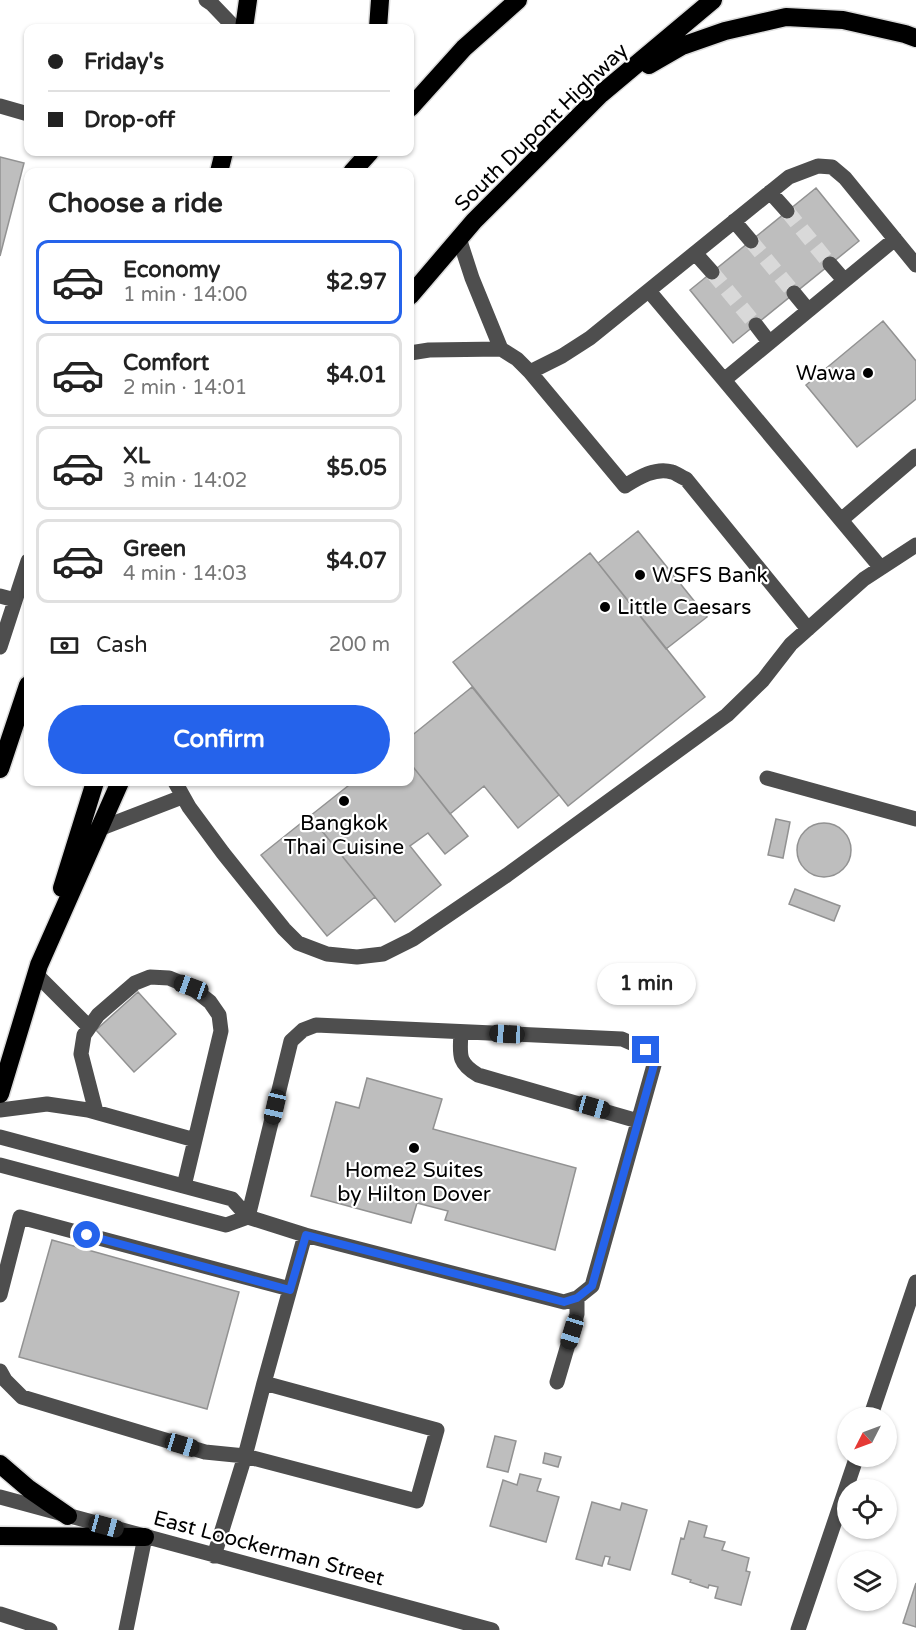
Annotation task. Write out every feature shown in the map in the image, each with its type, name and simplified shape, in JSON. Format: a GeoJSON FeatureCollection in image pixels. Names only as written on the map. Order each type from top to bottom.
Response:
{"type":"FeatureCollection","features":[{"type":"Feature","properties":{"kind":"highway"},"geometry":{"type":"LineString","coordinates":[[245,24],[248,0]]}},
{"type":"Feature","properties":{"kind":"highway"},"geometry":{"type":"LineString","coordinates":[[378,24],[380,0]]}},
{"type":"Feature","properties":{"kind":"highway"},"geometry":{"type":"LineString","coordinates":[[414,104],[464,48],[518,0]]}},
{"type":"Feature","properties":{"kind":"highway","name":"South Dupont Highway"},"geometry":{"type":"LineString","coordinates":[[414,291],[474,221],[601,94],[713,0]]}},
{"type":"Feature","properties":{"kind":"highway"},"geometry":{"type":"LineString","coordinates":[[601,94],[681,46],[725,31],[786,17],[843,20],[916,38]]}},
{"type":"Feature","properties":{"kind":"highway"},"geometry":{"type":"LineString","coordinates":[[0,769],[24,698]]}},
{"type":"Feature","properties":{"kind":"highway"},"geometry":{"type":"LineString","coordinates":[[0,1094],[94,786]]}},
{"type":"Feature","properties":{"kind":"highway"},"geometry":{"type":"LineString","coordinates":[[37,969],[118,786]]}},
{"type":"Feature","properties":{"kind":"highway"},"geometry":{"type":"LineString","coordinates":[[0,1464],[29,1489],[68,1516]]}},
{"type":"Feature","properties":{"kind":"highway"},"geometry":{"type":"LineString","coordinates":[[0,1536],[145,1537]]}},
{"type":"Feature","properties":{"kind":"street"},"geometry":{"type":"LineString","coordinates":[[206,0],[231,24]]}},
{"type":"Feature","properties":{"kind":"street"},"geometry":{"type":"LineString","coordinates":[[0,106],[24,113]]}},
{"type":"Feature","properties":{"kind":"street"},"geometry":{"type":"LineString","coordinates":[[530,372],[590,338],[789,177],[818,166],[831,167],[844,178],[916,265]]}},
{"type":"Feature","properties":{"kind":"street"},"geometry":{"type":"LineString","coordinates":[[770,192],[787,212]]}},
{"type":"Feature","properties":{"kind":"street"},"geometry":{"type":"LineString","coordinates":[[734,221],[751,241]]}},
{"type":"Feature","properties":{"kind":"street"},"geometry":{"type":"LineString","coordinates":[[459,238],[501,349]]}},
{"type":"Feature","properties":{"kind":"street"},"geometry":{"type":"LineString","coordinates":[[724,380],[895,239]]}},
{"type":"Feature","properties":{"kind":"street"},"geometry":{"type":"LineString","coordinates":[[695,253],[712,272]]}},
{"type":"Feature","properties":{"kind":"street"},"geometry":{"type":"LineString","coordinates":[[830,264],[844,280]]}},
{"type":"Feature","properties":{"kind":"street"},"geometry":{"type":"LineString","coordinates":[[649,291],[881,568]]}},
{"type":"Feature","properties":{"kind":"street"},"geometry":{"type":"LineString","coordinates":[[794,293],[808,310]]}},
{"type":"Feature","properties":{"kind":"street"},"geometry":{"type":"LineString","coordinates":[[756,325],[769,342]]}},
{"type":"Feature","properties":{"kind":"street"},"geometry":{"type":"LineString","coordinates":[[414,352],[501,349],[517,359],[625,486],[657,471],[672,471],[686,479],[808,629]]}},
{"type":"Feature","properties":{"kind":"street"},"geometry":{"type":"LineString","coordinates":[[841,520],[916,456]]}},
{"type":"Feature","properties":{"kind":"street"},"geometry":{"type":"LineString","coordinates":[[177,786],[182,797],[223,853],[298,943],[327,954],[357,957],[383,954],[413,939],[507,875],[728,715],[763,680],[791,644],[864,579],[916,545]]}},
{"type":"Feature","properties":{"kind":"street"},"geometry":{"type":"LineString","coordinates":[[0,647],[8,598],[24,568]]}},
{"type":"Feature","properties":{"kind":"street"},"geometry":{"type":"LineString","coordinates":[[767,778],[916,819]]}},
{"type":"Feature","properties":{"kind":"street"},"geometry":{"type":"LineString","coordinates":[[99,829],[182,797]]}},
{"type":"Feature","properties":{"kind":"street"},"geometry":{"type":"LineString","coordinates":[[37,969],[89,1027]]}},
{"type":"Feature","properties":{"kind":"street"},"geometry":{"type":"LineString","coordinates":[[96,1112],[81,1054],[84,1035],[98,1015],[135,983],[150,977],[169,978],[191,987],[210,1002],[219,1014],[221,1031],[184,1186]]}},
{"type":"Feature","properties":{"kind":"street"},"geometry":{"type":"LineString","coordinates":[[0,1137],[232,1199],[249,1217],[306,1235],[564,1302],[577,1298],[592,1286],[654,1065],[646,1050],[622,1039],[316,1025],[303,1030],[291,1041],[249,1217]]}},
{"type":"Feature","properties":{"kind":"street"},"geometry":{"type":"LineString","coordinates":[[460,1032],[462,1062],[478,1075],[639,1120]]}},
{"type":"Feature","properties":{"kind":"street"},"geometry":{"type":"LineString","coordinates":[[0,1110],[47,1104],[74,1107],[195,1140]]}},
{"type":"Feature","properties":{"kind":"street"},"geometry":{"type":"LineString","coordinates":[[0,1166],[226,1225],[249,1217]]}},
{"type":"Feature","properties":{"kind":"street"},"geometry":{"type":"LineString","coordinates":[[0,1295],[20,1217],[290,1290]]}},
{"type":"Feature","properties":{"kind":"street"},"geometry":{"type":"LineString","coordinates":[[214,1556],[245,1456],[306,1235]]}},
{"type":"Feature","properties":{"kind":"street"},"geometry":{"type":"LineString","coordinates":[[874,1407],[916,1282]]}},
{"type":"Feature","properties":{"kind":"street"},"geometry":{"type":"LineString","coordinates":[[557,1382],[577,1314],[577,1298]]}},
{"type":"Feature","properties":{"kind":"street"},"geometry":{"type":"LineString","coordinates":[[0,1371],[5,1380],[22,1397],[205,1452],[245,1456],[417,1501],[437,1430],[264,1383]]}},
{"type":"Feature","properties":{"kind":"street"},"geometry":{"type":"LineString","coordinates":[[798,1630],[853,1467]]}},
{"type":"Feature","properties":{"kind":"street","name":"East Loockerman Street"},"geometry":{"type":"LineString","coordinates":[[0,1497],[492,1630]]}},
{"type":"Feature","properties":{"kind":"street"},"geometry":{"type":"LineString","coordinates":[[126,1630],[145,1537]]}},
{"type":"Feature","properties":{"kind":"street"},"geometry":{"type":"LineString","coordinates":[[0,1614],[50,1630]]}},
{"type":"Feature","properties":{"kind":"building"},"geometry":{"type":"Polygon","coordinates":[[[0,157],[24,163],[0,256],[0,157]]]}},
{"type":"Feature","properties":{"kind":"building","name":"Wawa"},"geometry":{"type":"Polygon","coordinates":[[[816,188],[859,241],[733,343],[690,290],[816,188]]]}},
{"type":"Feature","properties":{"kind":"building","name":"Wawa"},"geometry":{"type":"Polygon","coordinates":[[[883,321],[916,361],[916,399],[857,447],[806,385],[883,321]]]}},
{"type":"Feature","properties":{"kind":"building"},"geometry":{"type":"Polygon","coordinates":[[[638,531],[707,617],[666,649],[598,563],[638,531]]]}},
{"type":"Feature","properties":{"kind":"building"},"geometry":{"type":"Polygon","coordinates":[[[590,553],[705,697],[568,806],[453,662],[590,553]]]}},
{"type":"Feature","properties":{"kind":"building"},"geometry":{"type":"Polygon","coordinates":[[[472,687],[559,795],[518,828],[484,786],[450,814],[414,768],[414,734],[472,687]]]}},
{"type":"Feature","properties":{"kind":"building"},"geometry":{"type":"Polygon","coordinates":[[[414,768],[468,836],[445,854],[428,833],[410,846],[441,885],[395,922],[310,816],[348,786],[414,786],[414,768]]]}},
{"type":"Feature","properties":{"kind":"building"},"geometry":{"type":"Polygon","coordinates":[[[310,816],[375,897],[327,936],[261,855],[310,816]]]}},
{"type":"Feature","properties":{"kind":"building"},"geometry":{"type":"Polygon","coordinates":[[[776,819],[790,822],[783,858],[768,855],[776,819]]]}},
{"type":"Feature","properties":{"kind":"building"},"geometry":{"type":"Polygon","coordinates":[[[819,823],[829,823],[839,827],[847,835],[851,850],[847,865],[839,873],[829,877],[819,877],[809,873],[801,865],[797,855],[797,845],[801,835],[809,827],[819,823]]]}},
{"type":"Feature","properties":{"kind":"building"},"geometry":{"type":"Polygon","coordinates":[[[795,889],[840,906],[834,921],[789,904],[795,889]]]}},
{"type":"Feature","properties":{"kind":"building"},"geometry":{"type":"Polygon","coordinates":[[[138,992],[176,1034],[134,1072],[96,1030],[138,992]]]}},
{"type":"Feature","properties":{"kind":"building","name":"Home2 Suites by Hilton Dover"},"geometry":{"type":"Polygon","coordinates":[[[367,1078],[442,1099],[433,1129],[576,1168],[555,1250],[445,1220],[448,1211],[417,1203],[411,1223],[311,1196],[336,1102],[359,1108],[367,1078]]]}},
{"type":"Feature","properties":{"kind":"building"},"geometry":{"type":"Polygon","coordinates":[[[52,1240],[239,1292],[207,1409],[19,1357],[52,1240]]]}},
{"type":"Feature","properties":{"kind":"building"},"geometry":{"type":"Polygon","coordinates":[[[495,1436],[516,1441],[508,1472],[487,1467],[495,1436]]]}},
{"type":"Feature","properties":{"kind":"building"},"geometry":{"type":"Polygon","coordinates":[[[545,1453],[561,1457],[558,1467],[543,1463],[545,1453]]]}},
{"type":"Feature","properties":{"kind":"building"},"geometry":{"type":"Polygon","coordinates":[[[520,1474],[541,1479],[537,1491],[559,1497],[546,1542],[490,1526],[503,1480],[517,1485],[520,1474]]]}},
{"type":"Feature","properties":{"kind":"building"},"geometry":{"type":"Polygon","coordinates":[[[592,1502],[620,1510],[622,1503],[647,1510],[630,1570],[608,1564],[610,1557],[605,1556],[602,1566],[576,1559],[592,1502]]]}},
{"type":"Feature","properties":{"kind":"building"},"geometry":{"type":"Polygon","coordinates":[[[689,1521],[707,1526],[704,1537],[725,1542],[722,1550],[749,1558],[746,1571],[750,1572],[741,1605],[715,1598],[718,1587],[709,1585],[708,1588],[672,1574],[681,1538],[684,1539],[689,1521]]]}},
{"type":"Feature","properties":{"kind":"building"},"geometry":{"type":"Polygon","coordinates":[[[916,1583],[916,1627],[903,1623],[916,1583]]]}},
{"type":"Feature","properties":{"kind":"tunnel"},"geometry":{"type":"LineString","coordinates":[[787,211],[830,264]]}},
{"type":"Feature","properties":{"kind":"tunnel"},"geometry":{"type":"LineString","coordinates":[[751,241],[794,293]]}},
{"type":"Feature","properties":{"kind":"tunnel"},"geometry":{"type":"LineString","coordinates":[[712,272],[756,325]]}},
{"type":"Feature","properties":{"kind":"place","name":"Wawa"},"geometry":{"type":"Point","coordinates":[868,373]}},
{"type":"Feature","properties":{"kind":"place","name":"WSFS Bank"},"geometry":{"type":"Point","coordinates":[640,575]}},
{"type":"Feature","properties":{"kind":"place","name":"Little Caesars"},"geometry":{"type":"Point","coordinates":[605,607]}},
{"type":"Feature","properties":{"kind":"place","name":"Bangkok Thai Cuisine"},"geometry":{"type":"Point","coordinates":[344,801]}},
{"type":"Feature","properties":{"kind":"place","name":"Home2 Suites by Hilton Dover"},"geometry":{"type":"Point","coordinates":[414,1148]}},
{"type":"Feature","properties":{"kind":"route"},"geometry":{"type":"LineString","coordinates":[[87,1235],[290,1290],[306,1235],[564,1302],[577,1298],[592,1286],[654,1065],[646,1050]]}}]}
